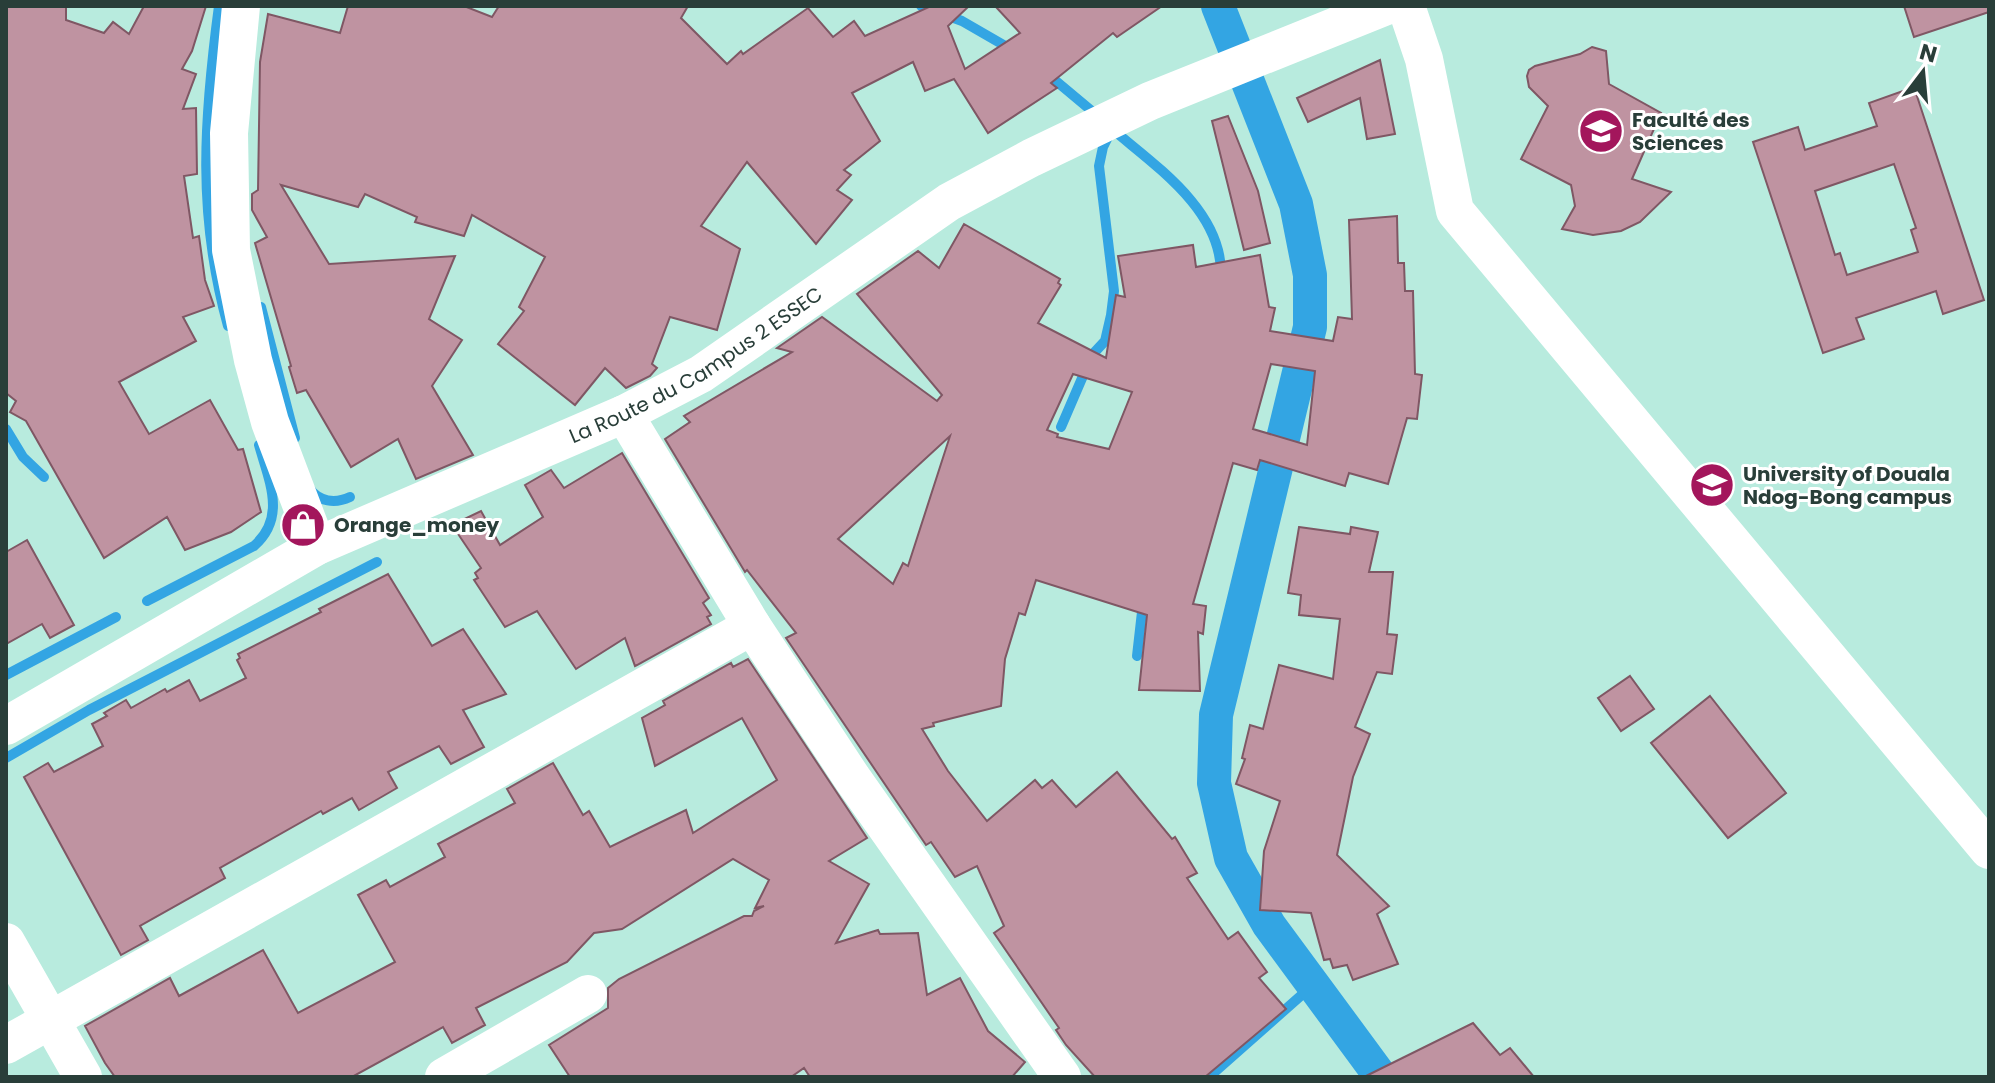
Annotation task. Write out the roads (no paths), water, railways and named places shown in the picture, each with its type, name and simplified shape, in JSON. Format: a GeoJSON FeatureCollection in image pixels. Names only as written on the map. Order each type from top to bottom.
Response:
{"type":"FeatureCollection","features":[{"type":"Feature","properties":{"kind":"street"},"geometry":{"type":"LineString","coordinates":[[241,6],[229,133],[231,250],[253,360],[270,422],[317,546]]}},
{"type":"Feature","properties":{"kind":"street","name":"La Route du Campus 2 ESSEC"},"geometry":{"type":"LineString","coordinates":[[6,726],[317,546],[624,414],[701,374],[949,202],[1031,158],[1150,101],[1386,6]]}},
{"type":"Feature","properties":{"kind":"street"},"geometry":{"type":"LineString","coordinates":[[1406,6],[1424,59],[1455,211],[1989,850]]}},
{"type":"Feature","properties":{"kind":"street"},"geometry":{"type":"LineString","coordinates":[[624,414],[752,626],[852,778],[1062,1077]]}},
{"type":"Feature","properties":{"kind":"street"},"geometry":{"type":"LineString","coordinates":[[6,1045],[752,626]]}},
{"type":"Feature","properties":{"kind":"street"},"geometry":{"type":"LineString","coordinates":[[6,942],[83,1077]]}},
{"type":"Feature","properties":{"kind":"street"},"geometry":{"type":"LineString","coordinates":[[444,1077],[588,994]]}},
{"type":"Feature","properties":{"kind":"waterway"},"geometry":{"type":"LineString","coordinates":[[219,6],[206,166],[211,245],[228,326]]}},
{"type":"Feature","properties":{"kind":"waterway"},"geometry":{"type":"LineString","coordinates":[[921,6],[962,21],[1014,51]]}},
{"type":"Feature","properties":{"kind":"waterway"},"geometry":{"type":"LineString","coordinates":[[1218,6],[1296,204],[1310,275],[1310,327],[1216,715],[1214,783],[1231,858],[1269,925],[1381,1077]]}},
{"type":"Feature","properties":{"kind":"waterway"},"geometry":{"type":"LineString","coordinates":[[1044,71],[1099,117]]}},
{"type":"Feature","properties":{"kind":"waterway"},"geometry":{"type":"LineString","coordinates":[[1111,128],[1165,173],[1198,209],[1218,250],[1221,273]]}},
{"type":"Feature","properties":{"kind":"waterway"},"geometry":{"type":"LineString","coordinates":[[1061,427],[1092,355],[1105,341],[1111,315],[1114,291],[1099,166],[1110,133]]}},
{"type":"Feature","properties":{"kind":"waterway"},"geometry":{"type":"LineString","coordinates":[[261,307],[295,438]]}},
{"type":"Feature","properties":{"kind":"waterway"},"geometry":{"type":"LineString","coordinates":[[6,429],[23,457],[44,477]]}},
{"type":"Feature","properties":{"kind":"waterway"},"geometry":{"type":"LineString","coordinates":[[147,601],[254,546],[264,535],[273,511],[273,498],[259,445]]}},
{"type":"Feature","properties":{"kind":"waterway"},"geometry":{"type":"LineString","coordinates":[[309,488],[328,500],[339,501],[350,497]]}},
{"type":"Feature","properties":{"kind":"waterway"},"geometry":{"type":"LineString","coordinates":[[6,758],[89,710],[377,562]]}},
{"type":"Feature","properties":{"kind":"waterway"},"geometry":{"type":"LineString","coordinates":[[1137,656],[1143,603]]}},
{"type":"Feature","properties":{"kind":"waterway"},"geometry":{"type":"LineString","coordinates":[[6,675],[116,617]]}},
{"type":"Feature","properties":{"kind":"waterway"},"geometry":{"type":"LineString","coordinates":[[1209,1077],[1313,985]]}},
{"type":"Feature","properties":{"kind":"place","name":"Faculté des Sciences"},"geometry":{"type":"Point","coordinates":[1601,131]}},
{"type":"Feature","properties":{"kind":"place","name":"University of Douala Ndog-Bong campus"},"geometry":{"type":"Point","coordinates":[1712,485]}},
{"type":"Feature","properties":{"kind":"place","name":"Orange_money"},"geometry":{"type":"Point","coordinates":[303,525]}}]}
